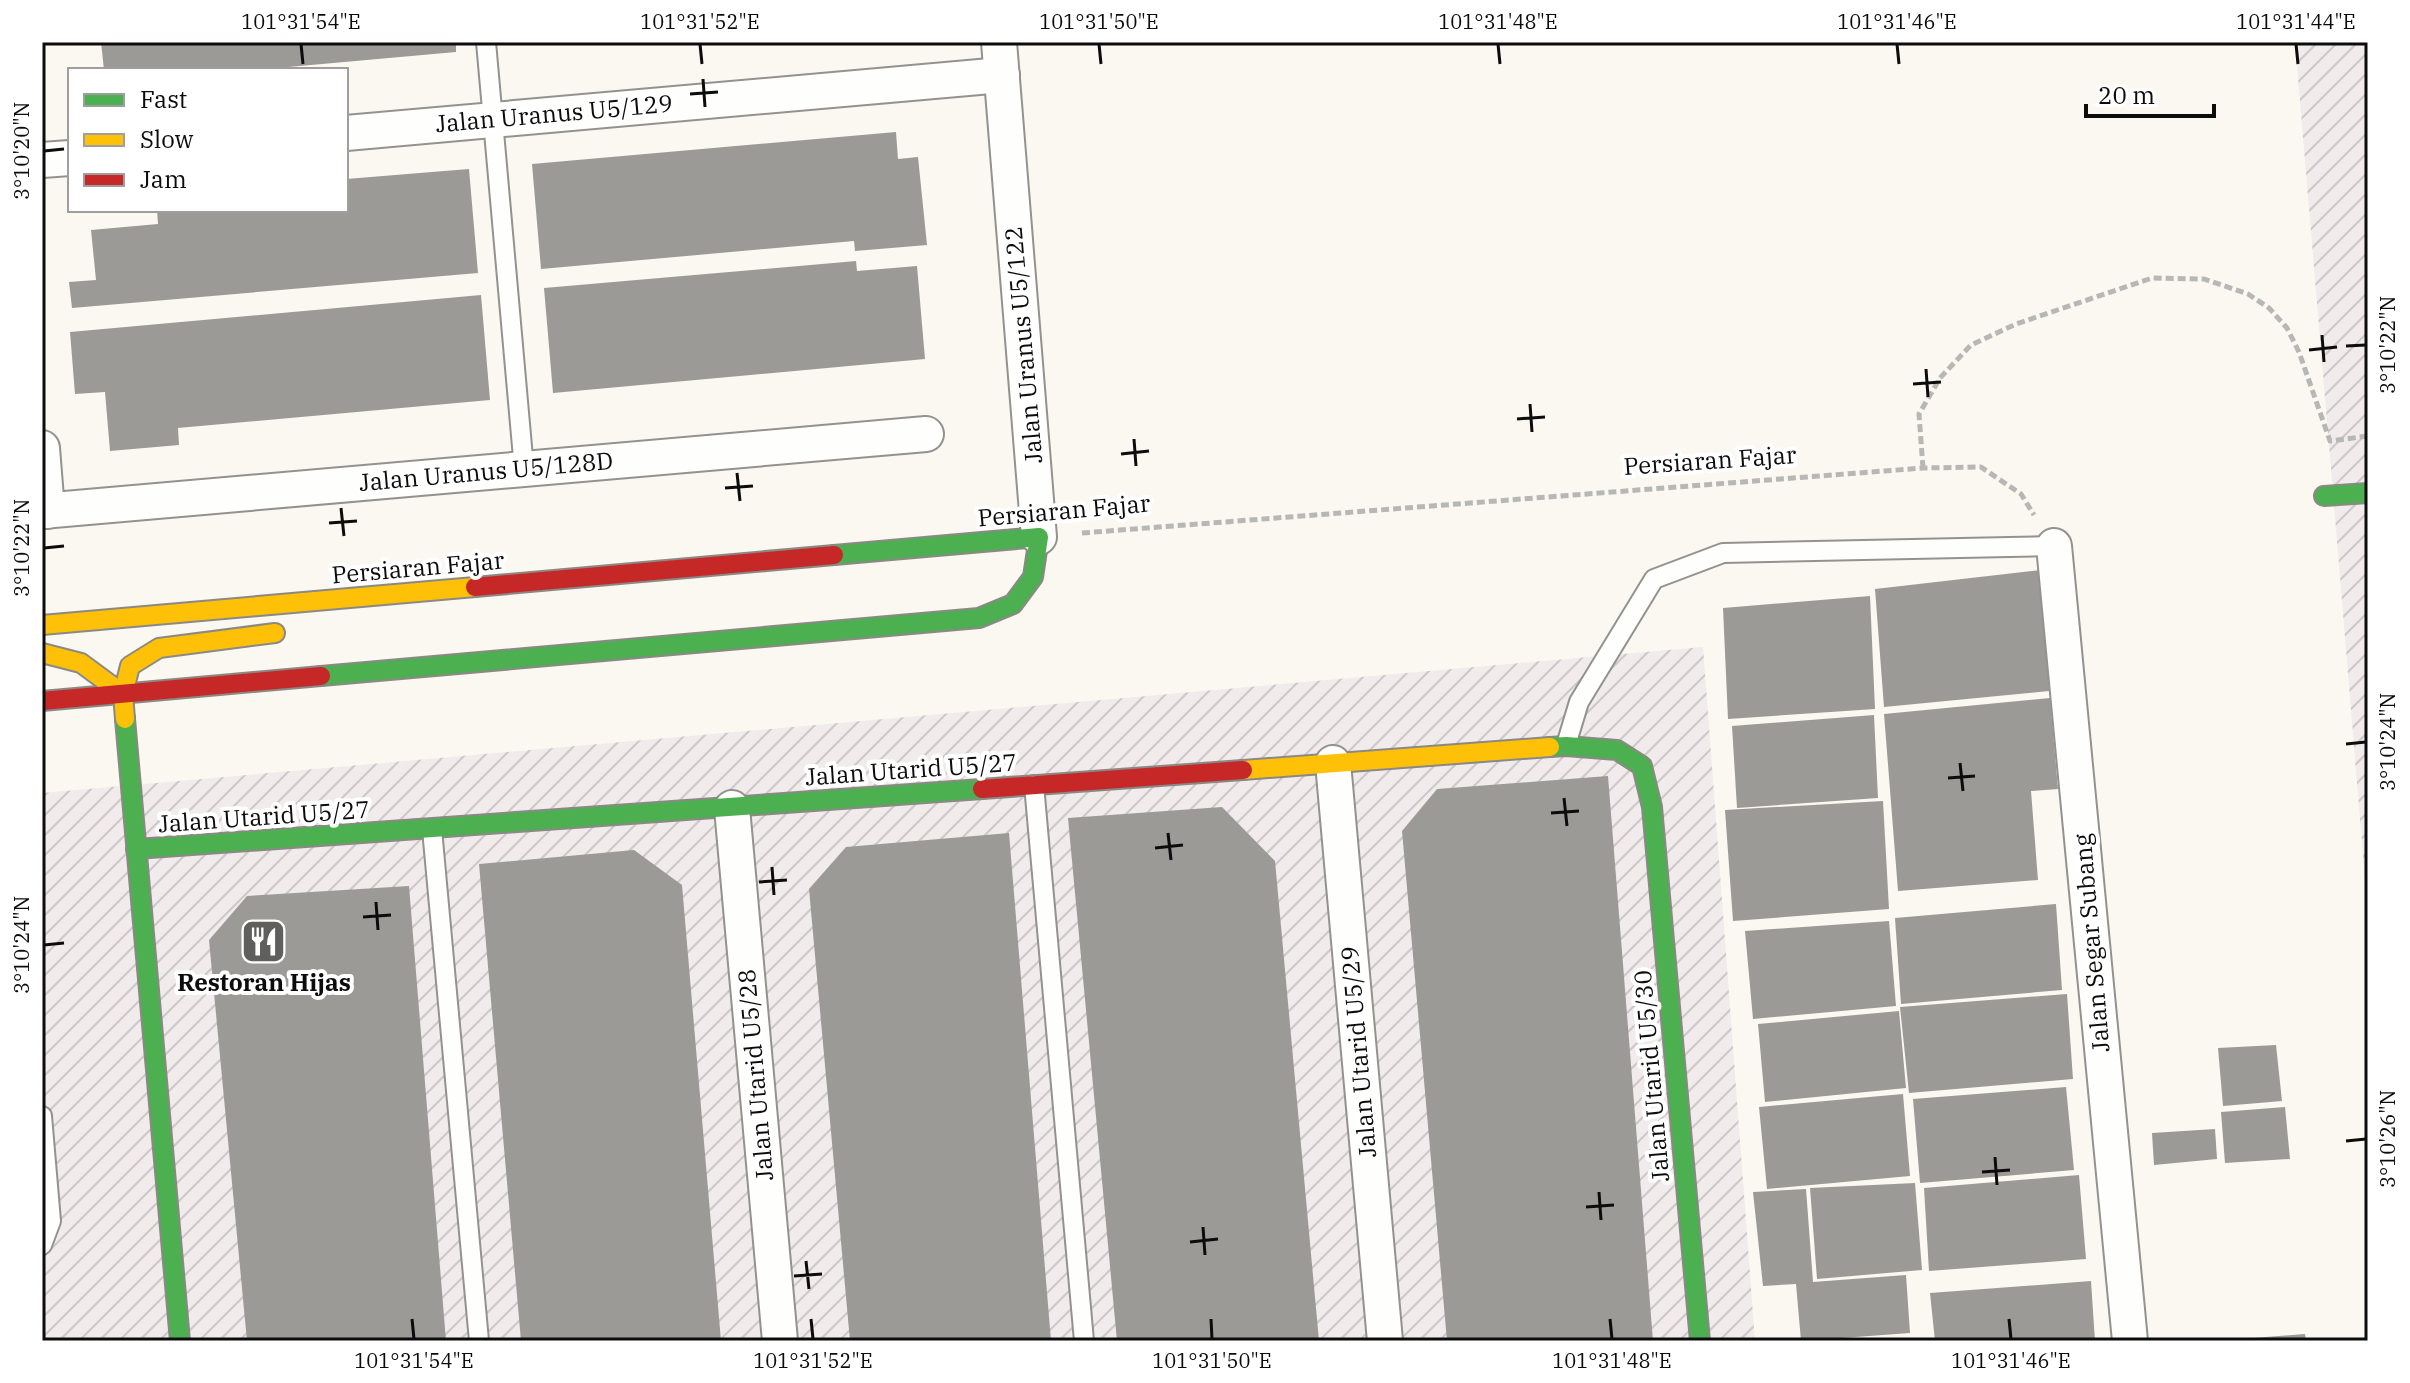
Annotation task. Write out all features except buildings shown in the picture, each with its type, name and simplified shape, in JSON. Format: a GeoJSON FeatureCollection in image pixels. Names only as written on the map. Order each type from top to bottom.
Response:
{"type":"FeatureCollection","features":[{"type":"Feature","properties":{"kind":"street","name":"Jalan Uranus U5/129"},"geometry":{"type":"LineString","coordinates":[[348,133],[493,120],[1000,58]]}},
{"type":"Feature","properties":{"kind":"street","name":"Jalan Uranus U5/122"},"geometry":{"type":"LineString","coordinates":[[123,694],[979,618],[1013,604],[1033,577],[1039,537],[1000,58]]}},
{"type":"Feature","properties":{"kind":"street"},"geometry":{"type":"LineString","coordinates":[[42,160],[68,158]]}},
{"type":"Feature","properties":{"kind":"street","name":"Jalan Uranus U5/128D"},"geometry":{"type":"LineString","coordinates":[[44,511],[926,434]]}},
{"type":"Feature","properties":{"kind":"street"},"geometry":{"type":"LineString","coordinates":[[42,448],[44,511]]}},
{"type":"Feature","properties":{"kind":"street"},"geometry":{"type":"LineString","coordinates":[[2324,496],[2368,493]]}},
{"type":"Feature","properties":{"kind":"street","name":"Persiaran Fajar"},"geometry":{"type":"LineString","coordinates":[[42,625],[1039,537]]}},
{"type":"Feature","properties":{"kind":"street","name":"Jalan Segar Subang"},"geometry":{"type":"LineString","coordinates":[[2054,546],[2130,1341]]}},
{"type":"Feature","properties":{"kind":"street"},"geometry":{"type":"LineString","coordinates":[[419,610],[589,577]]}},
{"type":"Feature","properties":{"kind":"street"},"geometry":{"type":"LineString","coordinates":[[123,694],[130,666],[159,648],[288,631]]}},
{"type":"Feature","properties":{"kind":"street"},"geometry":{"type":"LineString","coordinates":[[42,653],[81,663],[123,694]]}},
{"type":"Feature","properties":{"kind":"street"},"geometry":{"type":"LineString","coordinates":[[42,701],[123,694]]}},
{"type":"Feature","properties":{"kind":"street","name":"Jalan Utarid U5/27"},"geometry":{"type":"LineString","coordinates":[[123,694],[180,1341]]}},
{"type":"Feature","properties":{"kind":"street","name":"Jalan Utarid U5/27"},"geometry":{"type":"LineString","coordinates":[[136,849],[1566,746],[1617,750],[1642,766],[1652,807]]}},
{"type":"Feature","properties":{"kind":"street","name":"Jalan Utarid U5/29"},"geometry":{"type":"LineString","coordinates":[[1333,763],[1385,1341]]}},
{"type":"Feature","properties":{"kind":"street","name":"Jalan Utarid U5/30"},"geometry":{"type":"LineString","coordinates":[[1652,807],[1700,1341]]}},
{"type":"Feature","properties":{"kind":"street","name":"Jalan Utarid U5/28"},"geometry":{"type":"LineString","coordinates":[[732,808],[780,1341]]}},
{"type":"Feature","properties":{"kind":"lane"},"geometry":{"type":"LineString","coordinates":[[486,42],[524,469]]}},
{"type":"Feature","properties":{"kind":"lane"},"geometry":{"type":"LineString","coordinates":[[1566,746],[1579,702],[1654,579],[1723,553],[2054,546]]}},
{"type":"Feature","properties":{"kind":"lane"},"geometry":{"type":"LineString","coordinates":[[1034,785],[1084,1341]]}},
{"type":"Feature","properties":{"kind":"lane"},"geometry":{"type":"LineString","coordinates":[[432,829],[479,1341]]}},
{"type":"Feature","properties":{"kind":"lane"},"geometry":{"type":"LineString","coordinates":[[42,1116],[51,1221],[42,1245]]}},
{"type":"Feature","properties":{"kind":"path"},"geometry":{"type":"LineString","coordinates":[[1923,468],[1919,414],[1940,378],[1971,345],[2016,324],[2152,278],[2204,279],[2248,294],[2269,308],[2287,328],[2299,352],[2330,441],[2368,436]]}},
{"type":"Feature","properties":{"kind":"path","name":"Persiaran Fajar"},"geometry":{"type":"LineString","coordinates":[[1039,537],[1923,468],[1981,467],[2021,494],[2054,546]]}},
{"type":"Feature","properties":{"kind":"shaded area"},"geometry":{"type":"Polygon","coordinates":[[[2295,42],[2368,42],[2368,916],[2336,528],[2295,42]]]}},
{"type":"Feature","properties":{"kind":"shaded area"},"geometry":{"type":"Polygon","coordinates":[[[1703,647],[1755,1341],[42,1341],[42,793],[1703,647]]]}},
{"type":"Feature","properties":{"kind":"traffic: fast"},"geometry":{"type":"LineString","coordinates":[[2324,496],[2368,493]]}},
{"type":"Feature","properties":{"kind":"traffic: fast"},"geometry":{"type":"LineString","coordinates":[[321,676],[979,618],[1013,604],[1033,577],[1039,537],[834,555]]}},
{"type":"Feature","properties":{"kind":"traffic: fast"},"geometry":{"type":"LineString","coordinates":[[125,719],[180,1341]]}},
{"type":"Feature","properties":{"kind":"traffic: fast"},"geometry":{"type":"LineString","coordinates":[[1550,747],[1617,750],[1642,766],[1652,807],[1700,1341]]}},
{"type":"Feature","properties":{"kind":"traffic: fast"},"geometry":{"type":"LineString","coordinates":[[136,849],[982,789]]}},
{"type":"Feature","properties":{"kind":"traffic: slow"},"geometry":{"type":"LineString","coordinates":[[42,625],[475,587]]}},
{"type":"Feature","properties":{"kind":"traffic: slow"},"geometry":{"type":"LineString","coordinates":[[125,719],[123,694],[130,666],[159,648],[275,633]]}},
{"type":"Feature","properties":{"kind":"traffic: slow"},"geometry":{"type":"LineString","coordinates":[[42,653],[81,663],[123,694]]}},
{"type":"Feature","properties":{"kind":"traffic: slow"},"geometry":{"type":"LineString","coordinates":[[1243,770],[1550,747]]}},
{"type":"Feature","properties":{"kind":"traffic: jam"},"geometry":{"type":"LineString","coordinates":[[475,587],[834,555]]}},
{"type":"Feature","properties":{"kind":"traffic: jam"},"geometry":{"type":"LineString","coordinates":[[42,701],[321,676]]}},
{"type":"Feature","properties":{"kind":"traffic: jam"},"geometry":{"type":"LineString","coordinates":[[982,789],[1243,770]]}},
{"type":"Feature","properties":{"kind":"place","name":"Restoran Hijas"},"geometry":{"type":"Point","coordinates":[264,941]}}]}
